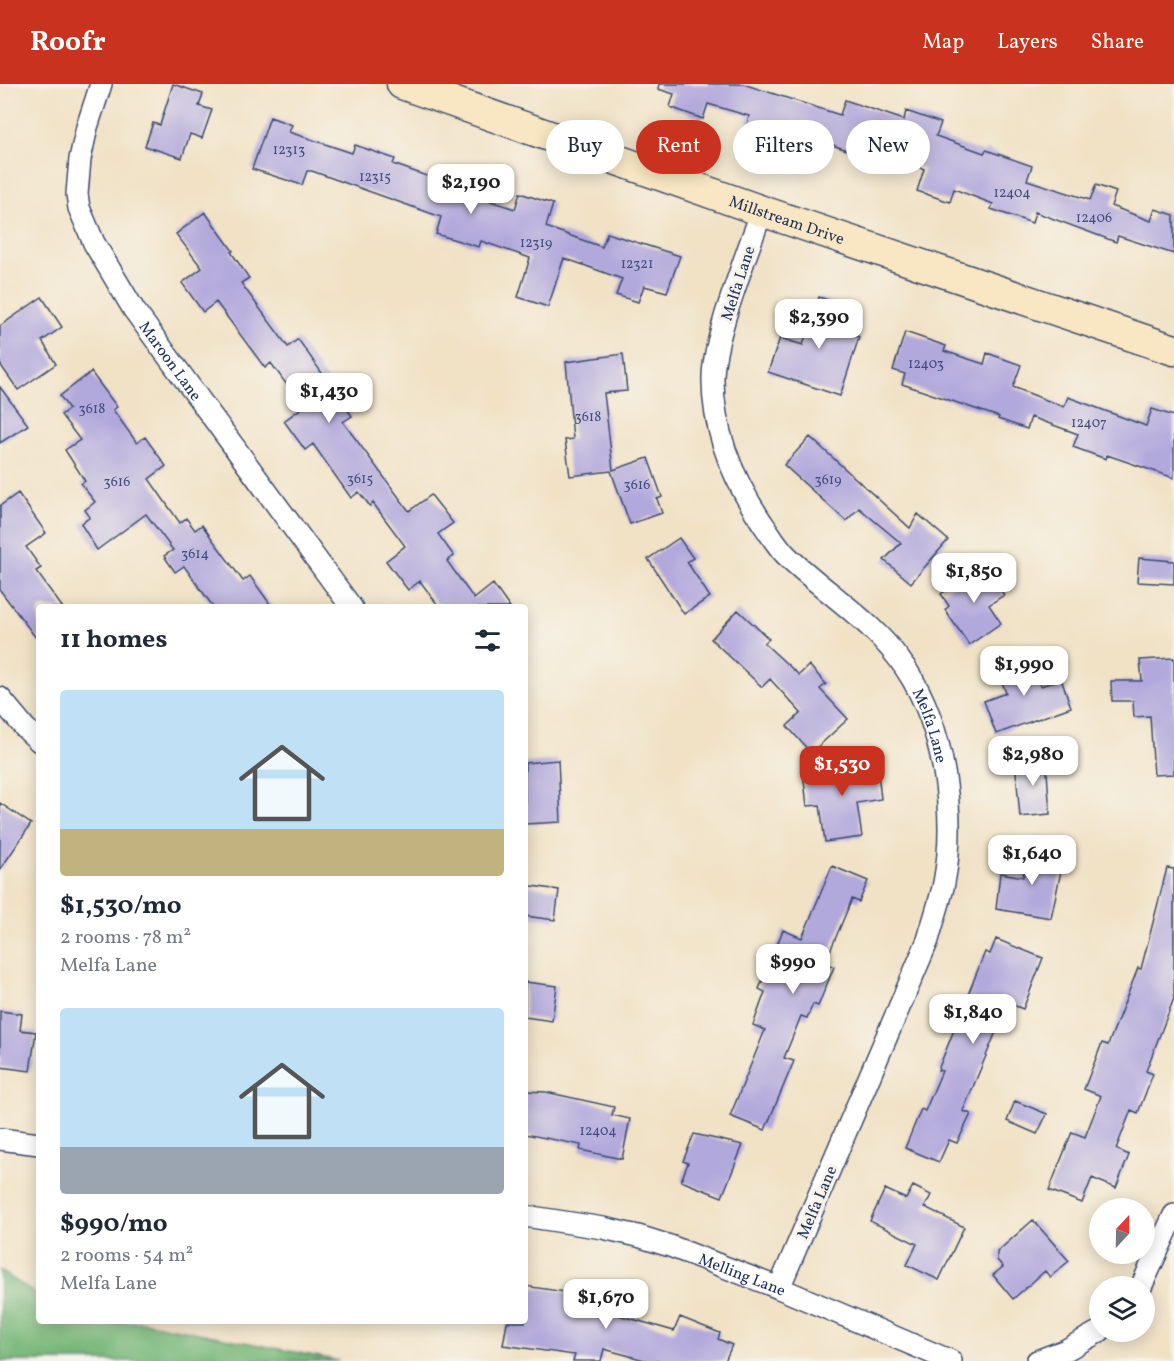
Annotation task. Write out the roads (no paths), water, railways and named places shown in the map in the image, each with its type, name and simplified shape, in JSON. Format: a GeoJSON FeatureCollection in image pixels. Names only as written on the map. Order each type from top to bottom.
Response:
{"type":"FeatureCollection","features":[{"type":"Feature","properties":{"kind":"street","name":"Maroon Lane"},"geometry":{"type":"LineString","coordinates":[[101,84],[87,127],[76,194],[79,208],[94,243],[134,310],[349,604]]}},
{"type":"Feature","properties":{"kind":"street","name":"Millstream Drive"},"geometry":{"type":"LineString","coordinates":[[402,84],[762,211],[1174,350]]}},
{"type":"Feature","properties":{"kind":"street","name":"Melfa Lane"},"geometry":{"type":"LineString","coordinates":[[762,211],[717,345],[713,375],[714,396],[717,421],[725,450],[737,480],[753,509],[786,556],[872,629],[906,668],[926,704],[944,771],[948,803],[948,847],[944,883],[928,940],[779,1288]]}},
{"type":"Feature","properties":{"kind":"street"},"geometry":{"type":"LineString","coordinates":[[0,698],[36,738]]}},
{"type":"Feature","properties":{"kind":"street"},"geometry":{"type":"LineString","coordinates":[[0,1139],[36,1144]]}},
{"type":"Feature","properties":{"kind":"street"},"geometry":{"type":"LineString","coordinates":[[1146,1276],[1174,1215]]}},
{"type":"Feature","properties":{"kind":"street","name":"Melling Lane"},"geometry":{"type":"LineString","coordinates":[[528,1216],[638,1236],[779,1288],[951,1361]]}},
{"type":"Feature","properties":{"kind":"street"},"geometry":{"type":"LineString","coordinates":[[1037,1361],[1066,1350],[1089,1337]]}}]}
